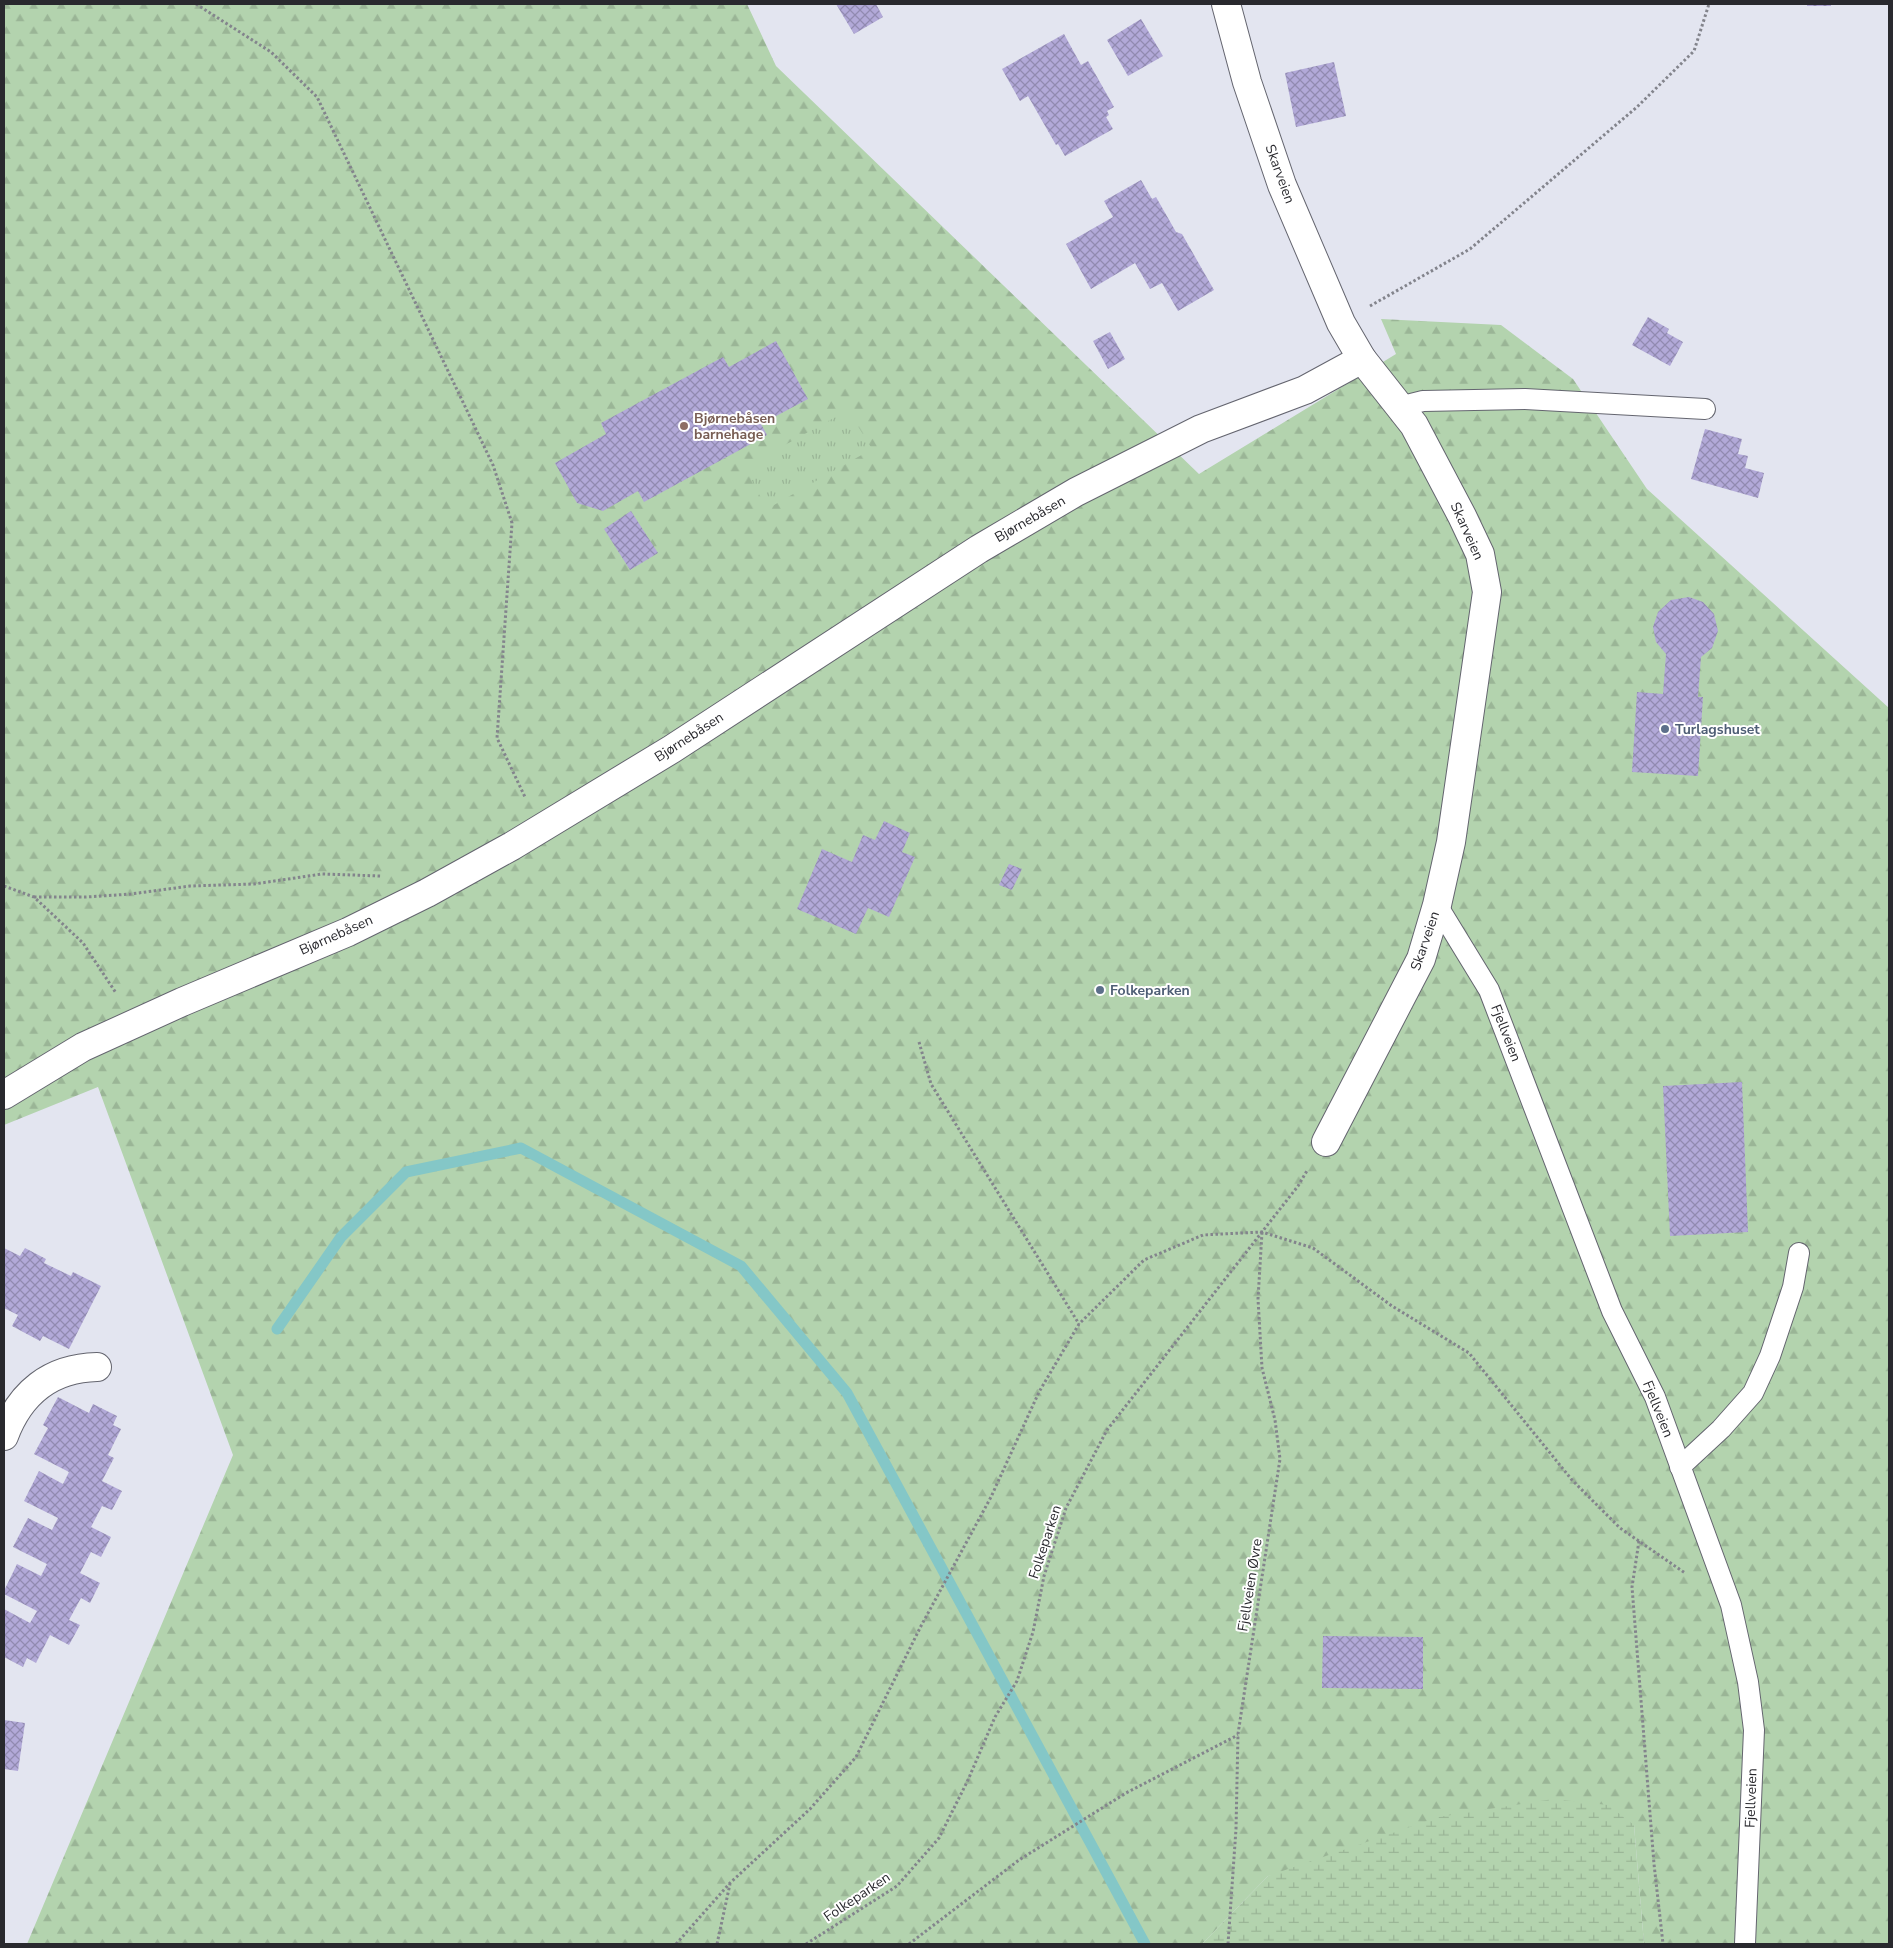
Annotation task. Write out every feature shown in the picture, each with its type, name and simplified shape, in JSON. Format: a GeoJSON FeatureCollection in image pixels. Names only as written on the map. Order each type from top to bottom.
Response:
{"type":"FeatureCollection","features":[{"type":"Feature","properties":{"kind":"street","name":"Skarveien"},"geometry":{"type":"LineString","coordinates":[[1226,4],[1247,82],[1282,185],[1341,323],[1362,358],[1414,425],[1466,523],[1480,554],[1487,592],[1450,842],[1437,905],[1421,960],[1326,1142]]}},
{"type":"Feature","properties":{"kind":"street","name":"Bjørnebåsen"},"geometry":{"type":"LineString","coordinates":[[4,1094],[83,1047],[182,1002],[348,932],[427,893],[540,829],[672,749],[979,549],[1076,492],[1201,429],[1305,390],[1362,358]]}},
{"type":"Feature","properties":{"kind":"street"},"geometry":{"type":"LineString","coordinates":[[4,1436],[27,1395],[40,1383],[59,1373],[84,1367],[96,1367]]}},
{"type":"Feature","properties":{"kind":"lane"},"geometry":{"type":"LineString","coordinates":[[1399,407],[1423,401],[1525,399],[1704,409]]}},
{"type":"Feature","properties":{"kind":"lane","name":"Fjellveien"},"geometry":{"type":"LineString","coordinates":[[1437,905],[1489,990],[1612,1311],[1655,1397],[1732,1605],[1749,1692],[1754,1730],[1745,1944]]}},
{"type":"Feature","properties":{"kind":"lane"},"geometry":{"type":"LineString","coordinates":[[1680,1467],[1721,1429],[1753,1393],[1773,1348],[1792,1287],[1799,1253]]}},
{"type":"Feature","properties":{"kind":"path"},"geometry":{"type":"LineString","coordinates":[[196,4],[271,52],[317,96],[493,465],[512,523],[497,738],[540,829]]}},
{"type":"Feature","properties":{"kind":"path"},"geometry":{"type":"LineString","coordinates":[[1341,323],[1470,249],[1637,107],[1694,52],[1709,4]]}},
{"type":"Feature","properties":{"kind":"path"},"geometry":{"type":"LineString","coordinates":[[4,886],[34,897],[86,897],[131,894],[190,886],[254,884],[322,874],[404,878],[427,893]]}},
{"type":"Feature","properties":{"kind":"path"},"geometry":{"type":"LineString","coordinates":[[34,897],[83,944],[111,984],[132,1025]]}},
{"type":"Feature","properties":{"kind":"path"},"geometry":{"type":"LineString","coordinates":[[919,1042],[930,1084],[1079,1324]]}},
{"type":"Feature","properties":{"kind":"path","name":"Folkeparken"},"geometry":{"type":"LineString","coordinates":[[806,1944],[897,1886],[939,1838],[968,1780],[995,1716],[1017,1681],[1033,1632],[1044,1576],[1066,1508],[1107,1430],[1298,1186],[1326,1142]]}},
{"type":"Feature","properties":{"kind":"path"},"geometry":{"type":"LineString","coordinates":[[676,1944],[730,1883],[810,1809],[856,1757],[921,1626],[991,1497],[1039,1392],[1079,1324],[1144,1260],[1203,1234],[1262,1232],[1314,1248],[1392,1306],[1469,1353],[1572,1480],[1620,1528],[1639,1541],[1632,1587],[1653,1854],[1663,1944]]}},
{"type":"Feature","properties":{"kind":"path","name":"Fjellveien Øvre"},"geometry":{"type":"LineString","coordinates":[[1228,1944],[1236,1829],[1238,1734],[1280,1459],[1275,1420],[1262,1368],[1258,1299],[1262,1232]]}},
{"type":"Feature","properties":{"kind":"path"},"geometry":{"type":"LineString","coordinates":[[909,1944],[1019,1860],[1126,1793],[1238,1734]]}},
{"type":"Feature","properties":{"kind":"path"},"geometry":{"type":"LineString","coordinates":[[717,1944],[730,1883]]}},
{"type":"Feature","properties":{"kind":"green space"},"geometry":{"type":"Polygon","coordinates":[[[4,4],[747,4],[776,66],[1199,474],[1396,354],[1381,319],[1501,325],[1573,379],[1647,489],[1889,708],[1889,1944],[1644,1944],[1634,1825],[1268,1876],[1202,1944],[27,1944],[233,1455],[98,1087],[4,1125],[4,4]]]}},
{"type":"Feature","properties":{"kind":"green space"},"geometry":{"type":"Polygon","coordinates":[[[848,410],[872,449],[767,509],[751,479],[758,460],[848,410]]]}},
{"type":"Feature","properties":{"kind":"green space"},"geometry":{"type":"Polygon","coordinates":[[[1553,1799],[1608,1805],[1634,1825],[1644,1944],[1202,1944],[1268,1876],[1439,1817],[1553,1799]]]}},
{"type":"Feature","properties":{"kind":"building"},"geometry":{"type":"Polygon","coordinates":[[[836,4],[876,4],[883,17],[854,34],[836,4]]]}},
{"type":"Feature","properties":{"kind":"building"},"geometry":{"type":"Polygon","coordinates":[[[1807,4],[1831,4],[1831,6],[1807,6],[1807,4]]]}},
{"type":"Feature","properties":{"kind":"building"},"geometry":{"type":"Polygon","coordinates":[[[1141,19],[1163,56],[1128,76],[1107,40],[1141,19]]]}},
{"type":"Feature","properties":{"kind":"building"},"geometry":{"type":"Polygon","coordinates":[[[1064,34],[1081,65],[1088,61],[1114,107],[1107,111],[1109,115],[1106,117],[1113,129],[1065,156],[1058,144],[1056,145],[1028,96],[1020,101],[1002,69],[1064,34]]]}},
{"type":"Feature","properties":{"kind":"building"},"geometry":{"type":"Polygon","coordinates":[[[1334,62],[1346,116],[1296,127],[1285,73],[1334,62]]]}},
{"type":"Feature","properties":{"kind":"building"},"geometry":{"type":"Polygon","coordinates":[[[1141,180],[1152,199],[1156,197],[1176,232],[1182,234],[1214,290],[1178,311],[1162,283],[1150,289],[1135,263],[1091,289],[1066,244],[1113,217],[1104,201],[1141,180]]]}},
{"type":"Feature","properties":{"kind":"building"},"geometry":{"type":"Polygon","coordinates":[[[1648,317],[1669,329],[1667,333],[1683,342],[1670,366],[1632,345],[1648,317]]]}},
{"type":"Feature","properties":{"kind":"building"},"geometry":{"type":"Polygon","coordinates":[[[1110,332],[1125,359],[1108,369],[1093,341],[1110,332]]]}},
{"type":"Feature","properties":{"kind":"building"},"geometry":{"type":"Polygon","coordinates":[[[776,341],[808,399],[761,424],[767,435],[644,502],[638,491],[603,511],[577,503],[555,463],[606,434],[601,423],[723,357],[729,367],[776,341]]]}},
{"type":"Feature","properties":{"kind":"building"},"geometry":{"type":"Polygon","coordinates":[[[1705,429],[1742,439],[1738,454],[1748,456],[1745,468],[1764,473],[1758,498],[1691,479],[1705,429]]]}},
{"type":"Feature","properties":{"kind":"building"},"geometry":{"type":"Polygon","coordinates":[[[631,511],[658,553],[630,570],[604,529],[631,511]]]}},
{"type":"Feature","properties":{"kind":"building"},"geometry":{"type":"Polygon","coordinates":[[[1689,597],[1703,602],[1714,614],[1718,631],[1712,648],[1701,657],[1698,697],[1703,697],[1698,776],[1632,772],[1637,692],[1663,694],[1666,654],[1656,642],[1653,627],[1658,612],[1671,600],[1689,597]]]}},
{"type":"Feature","properties":{"kind":"building"},"geometry":{"type":"Polygon","coordinates":[[[884,821],[910,833],[902,852],[915,857],[889,917],[868,908],[856,934],[797,909],[822,849],[852,862],[863,835],[875,840],[884,821]]]}},
{"type":"Feature","properties":{"kind":"building"},"geometry":{"type":"Polygon","coordinates":[[[1009,864],[1022,869],[1012,890],[999,885],[1009,864]]]}},
{"type":"Feature","properties":{"kind":"building"},"geometry":{"type":"Polygon","coordinates":[[[1742,1082],[1748,1232],[1670,1236],[1663,1086],[1742,1082]]]}},
{"type":"Feature","properties":{"kind":"building"},"geometry":{"type":"Polygon","coordinates":[[[4,1248],[20,1256],[25,1248],[46,1259],[44,1263],[71,1276],[73,1272],[101,1286],[69,1349],[43,1336],[40,1341],[12,1326],[18,1315],[4,1308],[4,1248]]]}},
{"type":"Feature","properties":{"kind":"building"},"geometry":{"type":"Polygon","coordinates":[[[58,1397],[89,1413],[93,1404],[117,1416],[113,1425],[121,1429],[108,1455],[114,1458],[102,1481],[122,1491],[112,1510],[102,1506],[91,1527],[111,1537],[101,1557],[91,1552],[80,1573],[100,1583],[90,1603],[81,1598],[69,1620],[80,1625],[69,1645],[50,1635],[36,1663],[27,1658],[23,1667],[4,1657],[4,1609],[30,1623],[37,1611],[4,1594],[4,1591],[17,1564],[41,1576],[47,1564],[13,1547],[28,1518],[52,1530],[58,1518],[24,1501],[39,1471],[63,1484],[69,1472],[34,1454],[48,1428],[43,1425],[58,1397]]]}},
{"type":"Feature","properties":{"kind":"building"},"geometry":{"type":"Polygon","coordinates":[[[1323,1636],[1423,1637],[1423,1689],[1322,1688],[1323,1636]]]}},
{"type":"Feature","properties":{"kind":"building"},"geometry":{"type":"Polygon","coordinates":[[[4,1720],[25,1723],[18,1771],[4,1769],[4,1720]]]}},
{"type":"Feature","properties":{"kind":"waterway"},"geometry":{"type":"LineString","coordinates":[[277,1329],[341,1237],[406,1172],[521,1148],[741,1266],[847,1393],[1145,1944]]}},
{"type":"Feature","properties":{"kind":"place","name":"Bjørnebåsen barnehage"},"geometry":{"type":"Point","coordinates":[684,426]}},
{"type":"Feature","properties":{"kind":"place","name":"Turlagshuset"},"geometry":{"type":"Point","coordinates":[1665,729]}},
{"type":"Feature","properties":{"kind":"place","name":"Folkeparken"},"geometry":{"type":"Point","coordinates":[1100,990]}}]}
